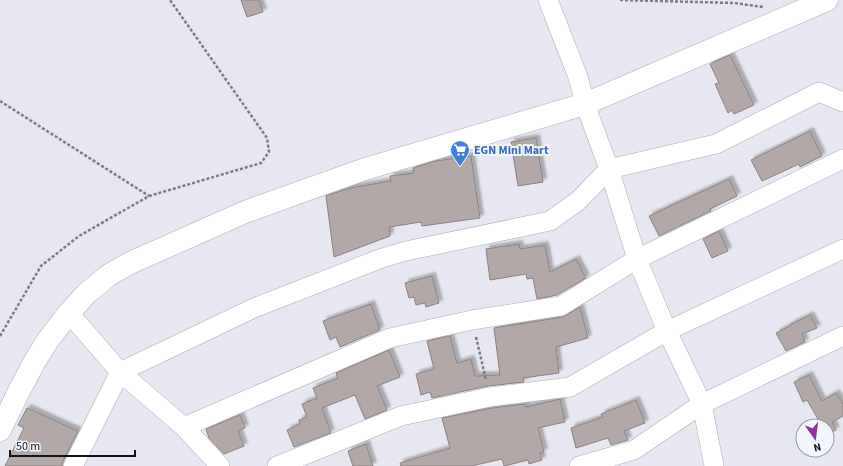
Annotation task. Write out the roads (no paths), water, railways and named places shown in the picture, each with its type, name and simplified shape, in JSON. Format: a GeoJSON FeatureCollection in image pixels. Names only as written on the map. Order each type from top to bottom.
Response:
{"type":"FeatureCollection","features":[{"type":"Feature","properties":{"kind":"street"},"geometry":{"type":"LineString","coordinates":[[548,0],[578,76],[585,104],[609,169],[637,259],[667,331],[702,404],[714,466]]}},
{"type":"Feature","properties":{"kind":"street"},"geometry":{"type":"LineString","coordinates":[[0,430],[35,361],[48,340],[69,313],[109,275],[130,263],[244,212],[365,170],[585,104],[827,0]]}},
{"type":"Feature","properties":{"kind":"street"},"geometry":{"type":"LineString","coordinates":[[78,463],[120,372],[254,308],[382,258],[406,251],[550,221],[578,201],[609,169],[716,144],[819,92],[843,102]]}},
{"type":"Feature","properties":{"kind":"street"},"geometry":{"type":"LineString","coordinates":[[184,427],[390,338],[472,320],[561,306],[637,259],[843,159]]}},
{"type":"Feature","properties":{"kind":"street"},"geometry":{"type":"LineString","coordinates":[[277,466],[401,416],[490,398],[570,387],[667,331],[843,250]]}},
{"type":"Feature","properties":{"kind":"street"},"geometry":{"type":"LineString","coordinates":[[69,313],[120,372],[184,427],[220,466]]}},
{"type":"Feature","properties":{"kind":"street"},"geometry":{"type":"LineString","coordinates":[[579,466],[634,450],[702,404],[842,337]]}},
{"type":"Feature","properties":{"kind":"place","name":"EGN Mini Mart"},"geometry":{"type":"Point","coordinates":[460,167]}}]}
